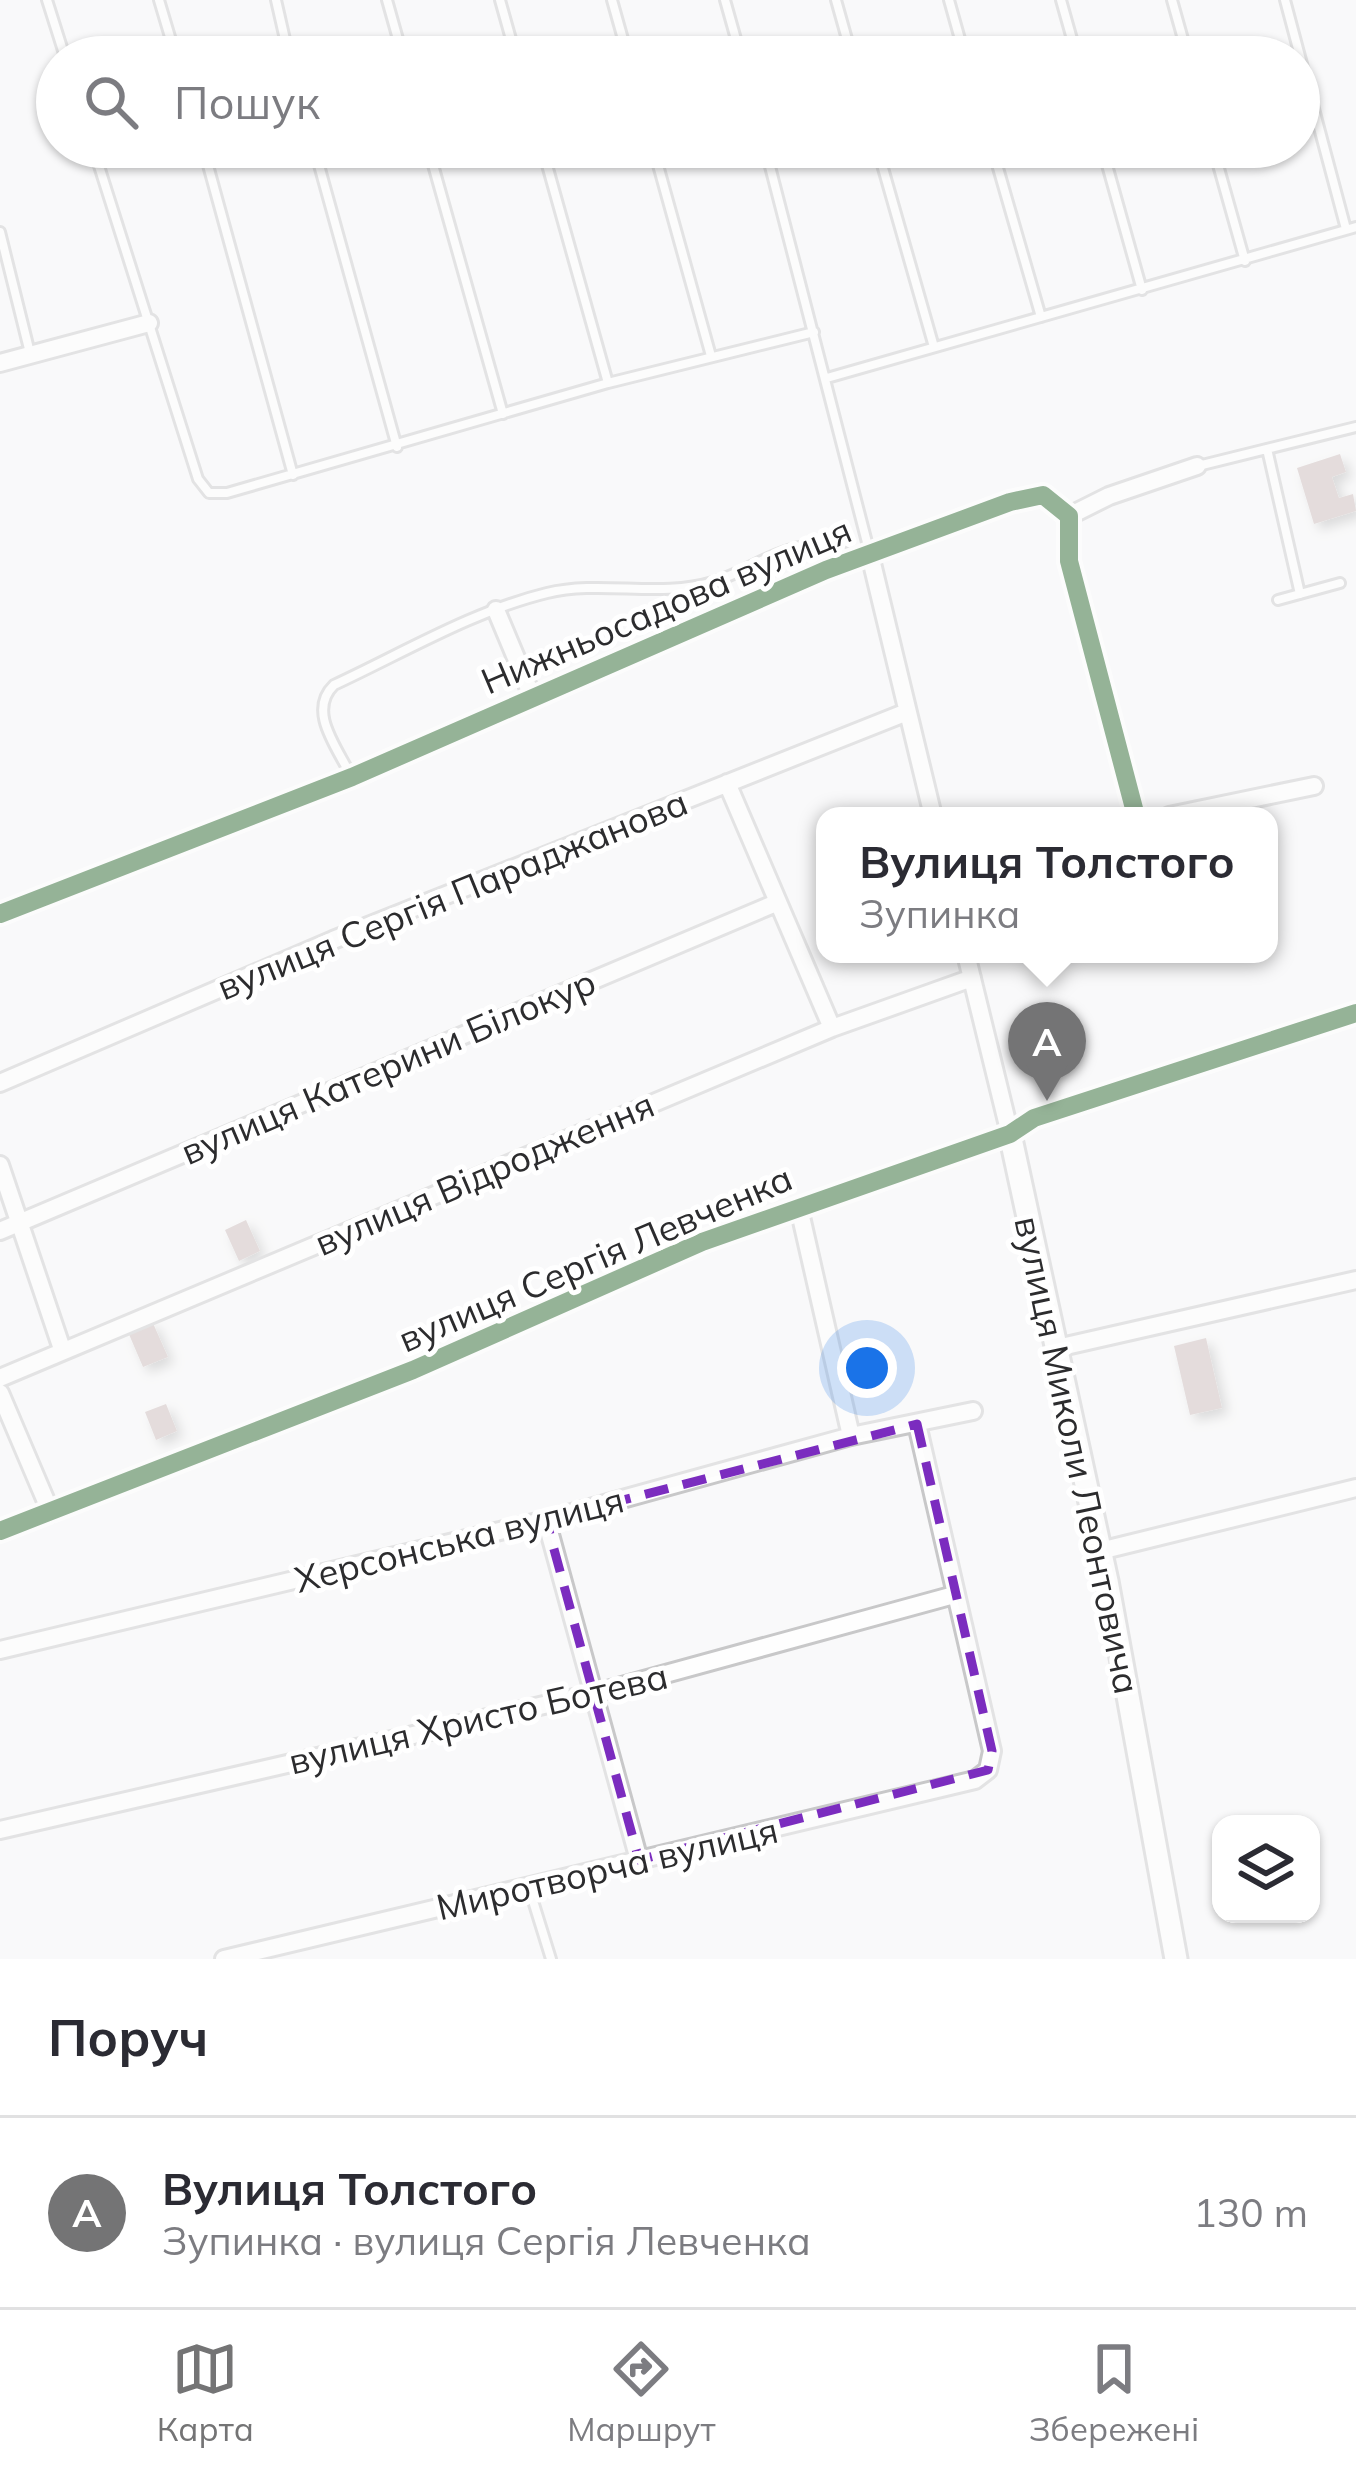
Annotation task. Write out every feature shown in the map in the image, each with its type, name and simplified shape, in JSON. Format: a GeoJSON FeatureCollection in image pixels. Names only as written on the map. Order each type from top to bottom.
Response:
{"type":"FeatureCollection","features":[{"type":"Feature","properties":{"kind":"street"},"geometry":{"type":"LineString","coordinates":[[0,363],[149,323]]}},
{"type":"Feature","properties":{"kind":"street"},"geometry":{"type":"LineString","coordinates":[[1134,807],[1069,561],[1069,516],[1109,496],[1197,466]]}},
{"type":"Feature","properties":{"kind":"street","name":"Нижньосадова вулиця"},"geometry":{"type":"LineString","coordinates":[[0,914],[352,777],[862,558],[1010,502],[1042,495],[1069,516]]}},
{"type":"Feature","properties":{"kind":"street"},"geometry":{"type":"LineString","coordinates":[[862,558],[931,807]]}},
{"type":"Feature","properties":{"kind":"street"},"geometry":{"type":"LineString","coordinates":[[496,610],[532,696]]}},
{"type":"Feature","properties":{"kind":"street","name":"вулиця Сергія Параджанова"},"geometry":{"type":"LineString","coordinates":[[0,1083],[333,940],[908,712]]}},
{"type":"Feature","properties":{"kind":"street"},"geometry":{"type":"LineString","coordinates":[[727,783],[832,1028]]}},
{"type":"Feature","properties":{"kind":"street"},"geometry":{"type":"LineString","coordinates":[[1212,807],[1314,786]]}},
{"type":"Feature","properties":{"kind":"street","name":"вулиця Катерини Білокур"},"geometry":{"type":"LineString","coordinates":[[0,1231],[776,903]]}},
{"type":"Feature","properties":{"kind":"street","name":"вулиця Миколи Леонтовича"},"geometry":{"type":"LineString","coordinates":[[968,963],[1100,1551],[1177,1959]]}},
{"type":"Feature","properties":{"kind":"street","name":"вулиця Відродження"},"geometry":{"type":"LineString","coordinates":[[0,1378],[832,1028],[972,978]]}},
{"type":"Feature","properties":{"kind":"street","name":"вулиця Сергія Левченка"},"geometry":{"type":"LineString","coordinates":[[0,1532],[413,1370],[702,1242],[1010,1135],[1034,1118],[1356,1013]]}},
{"type":"Feature","properties":{"kind":"street"},"geometry":{"type":"LineString","coordinates":[[0,1165],[62,1349]]}},
{"type":"Feature","properties":{"kind":"street"},"geometry":{"type":"LineString","coordinates":[[799,1208],[851,1436]]}},
{"type":"Feature","properties":{"kind":"street"},"geometry":{"type":"LineString","coordinates":[[1057,1348],[1356,1280]]}},
{"type":"Feature","properties":{"kind":"street"},"geometry":{"type":"LineString","coordinates":[[0,1393],[51,1513]]}},
{"type":"Feature","properties":{"kind":"street","name":"Херсонська вулиця"},"geometry":{"type":"LineString","coordinates":[[0,1650],[546,1520],[851,1436],[973,1412]]}},
{"type":"Feature","properties":{"kind":"street"},"geometry":{"type":"LineString","coordinates":[[916,1424],[954,1595]]}},
{"type":"Feature","properties":{"kind":"street"},"geometry":{"type":"LineString","coordinates":[[1100,1551],[1356,1488]]}},
{"type":"Feature","properties":{"kind":"street"},"geometry":{"type":"LineString","coordinates":[[546,1520],[639,1860]]}},
{"type":"Feature","properties":{"kind":"street","name":"вулиця Христо Ботева"},"geometry":{"type":"LineString","coordinates":[[0,1830],[596,1693],[954,1595]]}},
{"type":"Feature","properties":{"kind":"street","name":"Миротворча вулиця"},"geometry":{"type":"LineString","coordinates":[[224,1959],[975,1780],[988,1771],[992,1751],[954,1595]]}},
{"type":"Feature","properties":{"kind":"lane"},"geometry":{"type":"LineString","coordinates":[[47,0],[58,36]]}},
{"type":"Feature","properties":{"kind":"lane"},"geometry":{"type":"LineString","coordinates":[[159,0],[170,36]]}},
{"type":"Feature","properties":{"kind":"lane"},"geometry":{"type":"LineString","coordinates":[[276,0],[285,36]]}},
{"type":"Feature","properties":{"kind":"lane"},"geometry":{"type":"LineString","coordinates":[[387,0],[397,36]]}},
{"type":"Feature","properties":{"kind":"lane"},"geometry":{"type":"LineString","coordinates":[[500,0],[510,36]]}},
{"type":"Feature","properties":{"kind":"lane"},"geometry":{"type":"LineString","coordinates":[[612,0],[622,36]]}},
{"type":"Feature","properties":{"kind":"lane"},"geometry":{"type":"LineString","coordinates":[[724,0],[735,36]]}},
{"type":"Feature","properties":{"kind":"lane"},"geometry":{"type":"LineString","coordinates":[[836,0],[846,36]]}},
{"type":"Feature","properties":{"kind":"lane"},"geometry":{"type":"LineString","coordinates":[[949,0],[959,36]]}},
{"type":"Feature","properties":{"kind":"lane"},"geometry":{"type":"LineString","coordinates":[[1061,0],[1071,36]]}},
{"type":"Feature","properties":{"kind":"lane"},"geometry":{"type":"LineString","coordinates":[[1172,0],[1182,36]]}},
{"type":"Feature","properties":{"kind":"lane"},"geometry":{"type":"LineString","coordinates":[[1285,0],[1295,36]]}},
{"type":"Feature","properties":{"kind":"lane"},"geometry":{"type":"LineString","coordinates":[[827,378],[1351,228],[1320,121]]}},
{"type":"Feature","properties":{"kind":"lane"},"geometry":{"type":"LineString","coordinates":[[100,168],[202,488],[218,496],[608,383],[814,332]]}},
{"type":"Feature","properties":{"kind":"lane"},"geometry":{"type":"LineString","coordinates":[[209,168],[293,475]]}},
{"type":"Feature","properties":{"kind":"lane"},"geometry":{"type":"LineString","coordinates":[[320,168],[397,446]]}},
{"type":"Feature","properties":{"kind":"lane"},"geometry":{"type":"LineString","coordinates":[[434,168],[503,414]]}},
{"type":"Feature","properties":{"kind":"lane"},"geometry":{"type":"LineString","coordinates":[[548,168],[608,383]]}},
{"type":"Feature","properties":{"kind":"lane"},"geometry":{"type":"LineString","coordinates":[[659,168],[711,356]]}},
{"type":"Feature","properties":{"kind":"lane"},"geometry":{"type":"LineString","coordinates":[[771,168],[827,378],[862,558]]}},
{"type":"Feature","properties":{"kind":"lane"},"geometry":{"type":"LineString","coordinates":[[884,168],[934,347]]}},
{"type":"Feature","properties":{"kind":"lane"},"geometry":{"type":"LineString","coordinates":[[998,168],[1042,317]]}},
{"type":"Feature","properties":{"kind":"lane"},"geometry":{"type":"LineString","coordinates":[[1108,168],[1142,290]]}},
{"type":"Feature","properties":{"kind":"lane"},"geometry":{"type":"LineString","coordinates":[[1219,168],[1245,261]]}},
{"type":"Feature","properties":{"kind":"lane"},"geometry":{"type":"LineString","coordinates":[[0,232],[30,354]]}},
{"type":"Feature","properties":{"kind":"lane"},"geometry":{"type":"LineString","coordinates":[[1197,466],[1356,427]]}},
{"type":"Feature","properties":{"kind":"lane"},"geometry":{"type":"LineString","coordinates":[[1267,449],[1300,594]]}},
{"type":"Feature","properties":{"kind":"lane"},"geometry":{"type":"LineString","coordinates":[[352,777],[320,710],[322,696],[334,685],[496,610],[578,589],[676,589],[714,582],[779,551],[805,546],[838,548],[862,558]]}},
{"type":"Feature","properties":{"kind":"lane"},"geometry":{"type":"LineString","coordinates":[[1278,600],[1340,583]]}},
{"type":"Feature","properties":{"kind":"lane"},"geometry":{"type":"LineString","coordinates":[[529,1888],[551,1959]]}},
{"type":"Feature","properties":{"kind":"highlighted area"},"geometry":{"type":"Polygon","coordinates":[[[917,1424],[992,1751],[988,1770],[639,1860],[546,1520],[917,1424]]]}},
{"type":"Feature","properties":{"kind":"building"},"geometry":{"type":"Polygon","coordinates":[[[1340,454],[1346,472],[1332,477],[1339,498],[1353,494],[1356,511],[1314,524],[1297,468],[1340,454]]]}},
{"type":"Feature","properties":{"kind":"building"},"geometry":{"type":"Polygon","coordinates":[[[246,1220],[260,1251],[239,1261],[225,1230],[246,1220]]]}},
{"type":"Feature","properties":{"kind":"building"},"geometry":{"type":"Polygon","coordinates":[[[152,1321],[168,1357],[143,1367],[128,1332],[152,1321]]]}},
{"type":"Feature","properties":{"kind":"building"},"geometry":{"type":"Polygon","coordinates":[[[1206,1338],[1222,1408],[1190,1415],[1174,1346],[1206,1338]]]}},
{"type":"Feature","properties":{"kind":"building"},"geometry":{"type":"Polygon","coordinates":[[[166,1404],[177,1431],[156,1440],[145,1412],[166,1404]]]}},
{"type":"Feature","properties":{"kind":"cycle path"},"geometry":{"type":"LineString","coordinates":[[0,914],[352,777],[826,570],[1010,502],[1043,495],[1069,516],[1069,561],[1134,807]]}},
{"type":"Feature","properties":{"kind":"cycle path"},"geometry":{"type":"LineString","coordinates":[[0,1531],[413,1370],[702,1242],[1010,1134],[1034,1118],[1356,1013]]}},
{"type":"Feature","properties":{"kind":"place","name":"Вулиця Толстого"},"geometry":{"type":"Point","coordinates":[1047,1101]}}]}
